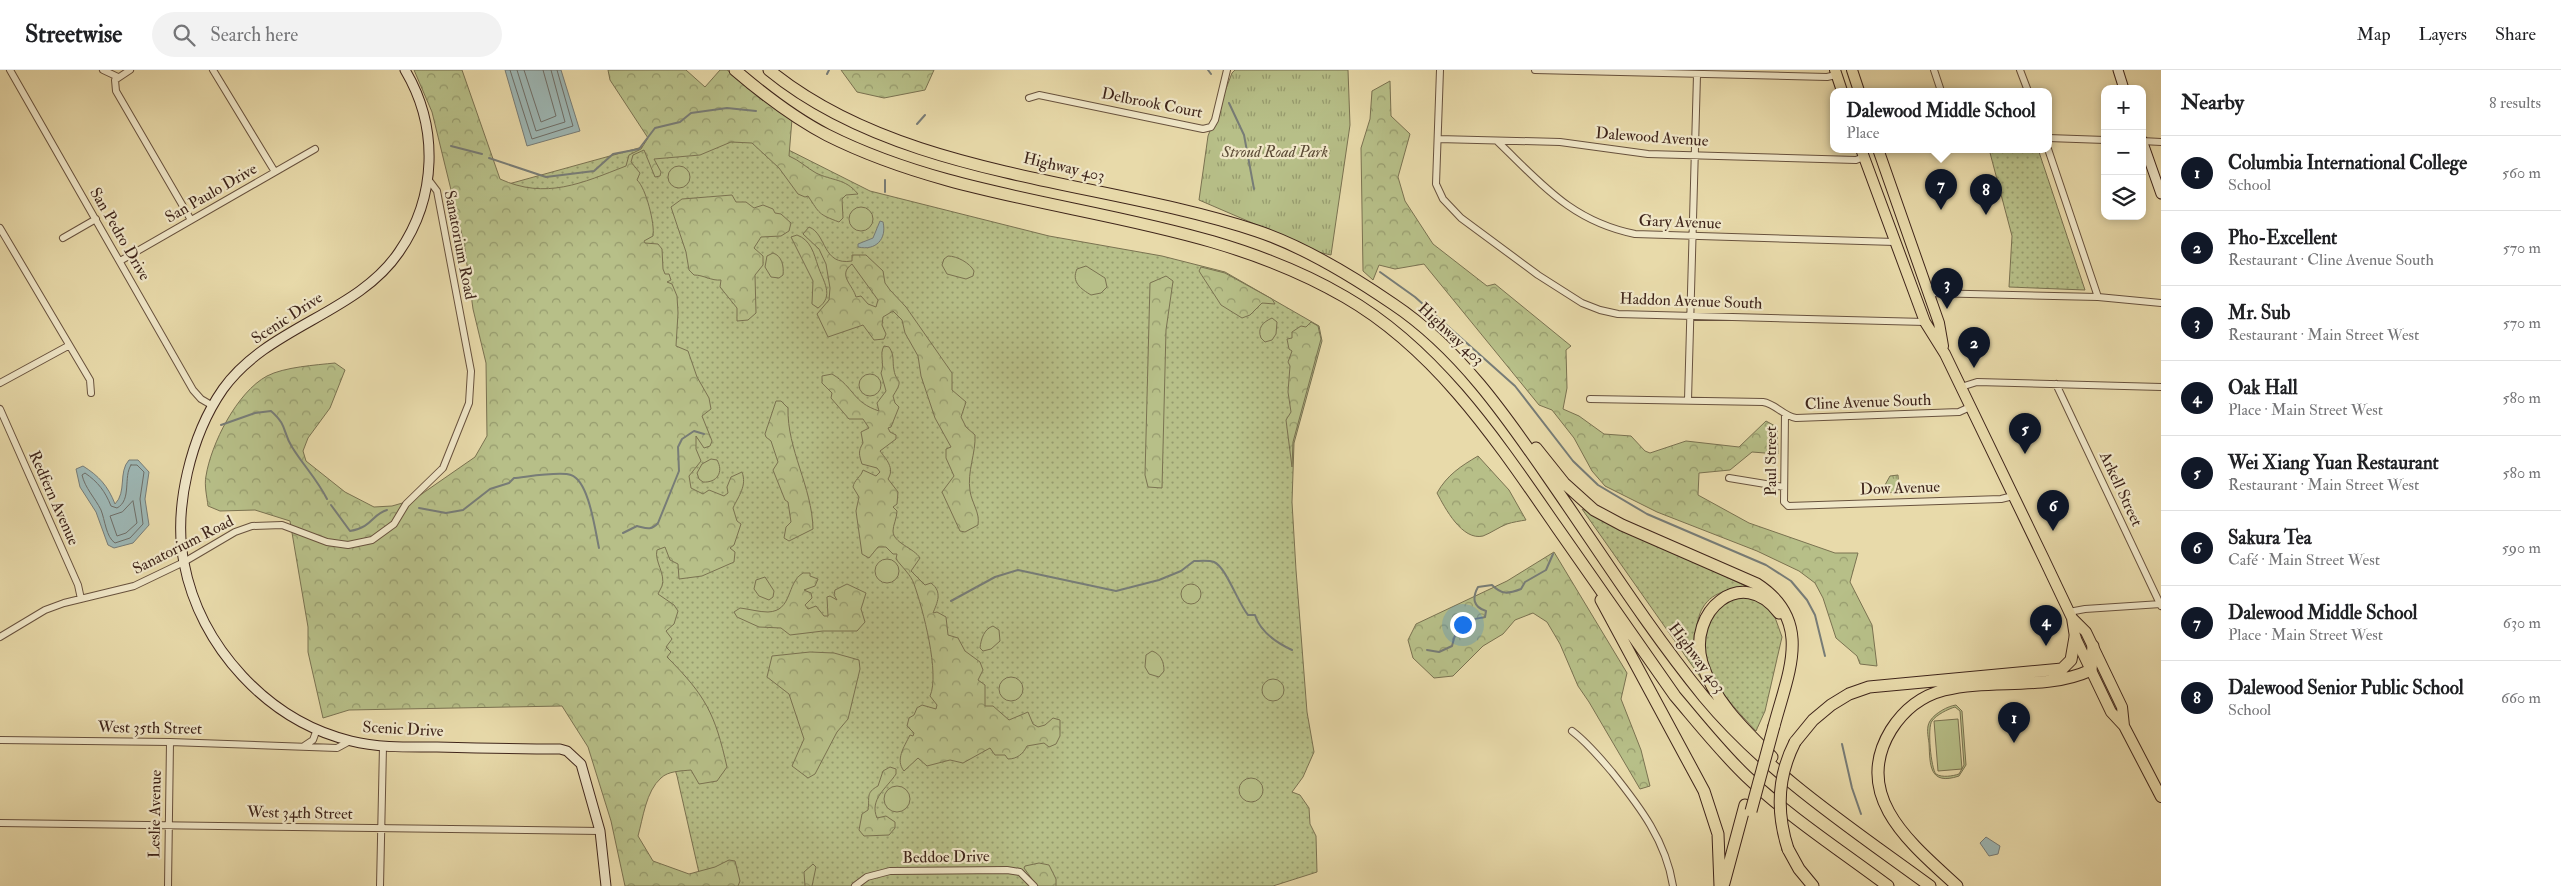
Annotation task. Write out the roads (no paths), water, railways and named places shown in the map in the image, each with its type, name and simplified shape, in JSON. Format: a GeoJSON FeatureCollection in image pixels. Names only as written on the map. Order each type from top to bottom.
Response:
{"type":"FeatureCollection","features":[{"type":"Feature","properties":{"kind":"highway"},"geometry":{"type":"LineString","coordinates":[[735,70],[762,93],[824,133],[860,150],[959,183],[1201,239],[1253,254],[1320,283],[1349,299],[1431,365],[1480,419],[1675,696],[1745,775],[1774,801],[1888,886]]}},
{"type":"Feature","properties":{"kind":"highway","name":"Highway 403"},"geometry":{"type":"LineString","coordinates":[[769,70],[828,109],[890,138],[946,157],[1256,231],[1284,242],[1320,260],[1397,306],[1444,347],[1491,397],[1639,608],[1704,696],[1752,749],[1825,809],[1930,886]]}},
{"type":"Feature","properties":{"kind":"highway"},"geometry":{"type":"LineString","coordinates":[[1491,397],[1506,408],[1564,483],[1594,510],[1622,525],[1758,584],[1776,597],[1788,615],[1793,638],[1791,662],[1770,726]]}},
{"type":"Feature","properties":{"kind":"highway"},"geometry":{"type":"LineString","coordinates":[[1598,586],[1601,602],[1710,803],[1718,834],[1722,886]]}},
{"type":"Feature","properties":{"kind":"highway"},"geometry":{"type":"LineString","coordinates":[[1731,886],[1748,808],[1770,726],[1784,661],[1786,634],[1779,612],[1762,598],[1742,592],[1732,594],[1716,603],[1709,610],[1700,630],[1702,661],[1708,679],[1725,707],[1741,726],[1825,809]]}},
{"type":"Feature","properties":{"kind":"highway"},"geometry":{"type":"LineString","coordinates":[[1813,886],[1799,869],[1788,849],[1780,817],[1779,789],[1786,763],[1795,742],[1818,715],[1837,701],[1855,692],[1886,684],[2057,670],[2069,663],[2076,637]]}},
{"type":"Feature","properties":{"kind":"highway"},"geometry":{"type":"LineString","coordinates":[[1957,886],[1904,835],[1892,818],[1883,800],[1880,788],[1880,760],[1889,734],[1896,722],[1917,702],[1944,690],[2080,675],[2091,670],[2093,646]]}},
{"type":"Feature","properties":{"kind":"highway"},"geometry":{"type":"LineString","coordinates":[[1722,886],[1748,808]]}},
{"type":"Feature","properties":{"kind":"main road"},"geometry":{"type":"LineString","coordinates":[[1852,70],[1858,88]]}},
{"type":"Feature","properties":{"kind":"main road"},"geometry":{"type":"LineString","coordinates":[[1836,72],[1841,88]]}},
{"type":"Feature","properties":{"kind":"main road"},"geometry":{"type":"LineString","coordinates":[[1864,153],[1925,322],[1945,354],[1961,386],[2071,615],[2076,637],[2111,712],[2124,726],[2161,797]]}},
{"type":"Feature","properties":{"kind":"main road"},"geometry":{"type":"LineString","coordinates":[[1879,153],[1939,323],[1945,354]]}},
{"type":"Feature","properties":{"kind":"main road"},"geometry":{"type":"LineString","coordinates":[[1910,282],[1927,293]]}},
{"type":"Feature","properties":{"kind":"main road"},"geometry":{"type":"LineString","coordinates":[[2071,615],[2086,632],[2093,646],[2122,707],[2124,726]]}},
{"type":"Feature","properties":{"kind":"street","name":"San Pedro Drive"},"geometry":{"type":"LineString","coordinates":[[10,70],[193,390],[201,399],[213,406]]}},
{"type":"Feature","properties":{"kind":"street"},"geometry":{"type":"LineString","coordinates":[[103,70],[118,77]]}},
{"type":"Feature","properties":{"kind":"street"},"geometry":{"type":"LineString","coordinates":[[130,70],[118,77],[114,84],[116,91],[190,220]]}},
{"type":"Feature","properties":{"kind":"street"},"geometry":{"type":"LineString","coordinates":[[213,70],[275,172]]}},
{"type":"Feature","properties":{"kind":"street","name":"Scenic Drive"},"geometry":{"type":"LineString","coordinates":[[405,70],[418,91],[424,110],[430,150],[428,179],[412,227],[400,252],[386,268],[358,290],[272,342],[239,371],[224,388],[201,430],[186,477],[182,512],[184,562],[199,609],[226,658],[267,699],[316,729],[350,741],[382,746],[568,751],[580,764],[600,832],[606,886]]}},
{"type":"Feature","properties":{"kind":"street","name":"Delbrook Court"},"geometry":{"type":"LineString","coordinates":[[1029,98],[1039,95],[1203,129],[1211,126],[1215,120],[1227,70]]}},
{"type":"Feature","properties":{"kind":"street","name":"Haddon Avenue South"},"geometry":{"type":"LineString","coordinates":[[1440,70],[1436,184],[1443,199],[1461,218],[1538,275],[1582,303],[1618,314],[1925,322]]}},
{"type":"Feature","properties":{"kind":"street"},"geometry":{"type":"LineString","coordinates":[[1535,70],[1661,71],[1697,75],[1827,77],[1836,72]]}},
{"type":"Feature","properties":{"kind":"street"},"geometry":{"type":"LineString","coordinates":[[1934,70],[1940,88]]}},
{"type":"Feature","properties":{"kind":"street"},"geometry":{"type":"LineString","coordinates":[[2020,70],[2027,88]]}},
{"type":"Feature","properties":{"kind":"street"},"geometry":{"type":"LineString","coordinates":[[2118,70],[2123,85]]}},
{"type":"Feature","properties":{"kind":"street"},"geometry":{"type":"LineString","coordinates":[[1688,400],[1697,75]]}},
{"type":"Feature","properties":{"kind":"street"},"geometry":{"type":"LineString","coordinates":[[2052,138],[2101,140]]}},
{"type":"Feature","properties":{"kind":"street","name":"Dalewood Avenue"},"geometry":{"type":"LineString","coordinates":[[1438,139],[1560,142],[1648,154],[1856,160],[1863,153]]}},
{"type":"Feature","properties":{"kind":"street","name":"Gary Avenue"},"geometry":{"type":"LineString","coordinates":[[1497,141],[1557,198],[1592,222],[1635,234],[1895,242]]}},
{"type":"Feature","properties":{"kind":"street"},"geometry":{"type":"LineString","coordinates":[[2146,141],[2161,142]]}},
{"type":"Feature","properties":{"kind":"street","name":"San Paulo Drive"},"geometry":{"type":"LineString","coordinates":[[120,260],[315,149]]}},
{"type":"Feature","properties":{"kind":"street"},"geometry":{"type":"LineString","coordinates":[[2146,152],[2161,194]]}},
{"type":"Feature","properties":{"kind":"street"},"geometry":{"type":"LineString","coordinates":[[2049,153],[2098,298]]}},
{"type":"Feature","properties":{"kind":"street","name":"Sanatorium Road"},"geometry":{"type":"LineString","coordinates":[[0,637],[45,610],[134,586],[184,562],[235,532],[268,524],[282,525],[327,542],[348,545],[372,540],[394,524],[406,504],[443,468],[469,403],[471,372],[437,191],[428,179]]}},
{"type":"Feature","properties":{"kind":"street"},"geometry":{"type":"LineString","coordinates":[[63,238],[96,219]]}},
{"type":"Feature","properties":{"kind":"street"},"geometry":{"type":"LineString","coordinates":[[0,228],[68,346],[90,380],[92,393]]}},
{"type":"Feature","properties":{"kind":"street"},"geometry":{"type":"LineString","coordinates":[[1927,293],[2098,298],[2161,303]]}},
{"type":"Feature","properties":{"kind":"street"},"geometry":{"type":"LineString","coordinates":[[0,383],[68,346]]}},
{"type":"Feature","properties":{"kind":"street"},"geometry":{"type":"LineString","coordinates":[[1961,386],[1977,382],[2161,387]]}},
{"type":"Feature","properties":{"kind":"street","name":"Arkell Street"},"geometry":{"type":"LineString","coordinates":[[2056,384],[2161,604]]}},
{"type":"Feature","properties":{"kind":"street","name":"Cline Avenue South"},"geometry":{"type":"LineString","coordinates":[[1590,399],[1770,403],[1784,414],[1796,418],[1959,412],[1970,406]]}},
{"type":"Feature","properties":{"kind":"street","name":"Redfern Avenue"},"geometry":{"type":"LineString","coordinates":[[0,409],[78,585],[81,599]]}},
{"type":"Feature","properties":{"kind":"street","name":"Paul Street"},"geometry":{"type":"LineString","coordinates":[[1784,414],[1784,502],[1788,506]]}},
{"type":"Feature","properties":{"kind":"street"},"geometry":{"type":"LineString","coordinates":[[1729,478],[1784,487]]}},
{"type":"Feature","properties":{"kind":"street","name":"Dow Avenue"},"geometry":{"type":"LineString","coordinates":[[1788,506],[2001,499],[2013,496]]}},
{"type":"Feature","properties":{"kind":"street"},"geometry":{"type":"LineString","coordinates":[[2071,615],[2084,608],[2161,604]]}},
{"type":"Feature","properties":{"kind":"street"},"geometry":{"type":"LineString","coordinates":[[300,747],[313,740],[316,729]]}},
{"type":"Feature","properties":{"kind":"street"},"geometry":{"type":"LineString","coordinates":[[1572,731],[1593,750],[1641,808],[1664,850],[1672,886]]}},
{"type":"Feature","properties":{"kind":"street","name":"West 35th Street"},"geometry":{"type":"LineString","coordinates":[[0,740],[170,742],[337,748],[350,741]]}},
{"type":"Feature","properties":{"kind":"street","name":"Leslie Avenue"},"geometry":{"type":"LineString","coordinates":[[168,886],[170,742]]}},
{"type":"Feature","properties":{"kind":"street"},"geometry":{"type":"LineString","coordinates":[[380,886],[382,746]]}},
{"type":"Feature","properties":{"kind":"street","name":"West 34th Street"},"geometry":{"type":"LineString","coordinates":[[0,823],[600,832]]}},
{"type":"Feature","properties":{"kind":"street","name":"Beddoe Drive"},"geometry":{"type":"LineString","coordinates":[[855,886],[867,877],[890,872],[997,870],[1020,872],[1034,886]]}},
{"type":"Feature","properties":{"kind":"water"},"geometry":{"type":"Polygon","coordinates":[[[505,70],[561,70],[580,131],[527,146],[505,70]]]}},
{"type":"Feature","properties":{"kind":"water"},"geometry":{"type":"Polygon","coordinates":[[[880,221],[883,222],[884,228],[879,242],[870,247],[858,247],[858,244],[873,238],[880,221]]]}},
{"type":"Feature","properties":{"kind":"water"},"geometry":{"type":"Polygon","coordinates":[[[129,460],[138,460],[149,472],[145,499],[149,525],[133,543],[114,548],[108,545],[96,512],[80,487],[76,469],[83,466],[94,474],[106,487],[115,504],[121,494],[124,470],[129,460]]]}},
{"type":"Feature","properties":{"kind":"water"},"geometry":{"type":"Polygon","coordinates":[[[1986,837],[2000,846],[1998,854],[1989,856],[1980,843],[1986,837]]]}},
{"type":"Feature","properties":{"kind":"waterway"},"geometry":{"type":"LineString","coordinates":[[827,74],[829,70]]}},
{"type":"Feature","properties":{"kind":"waterway"},"geometry":{"type":"LineString","coordinates":[[1208,70],[1211,74]]}},
{"type":"Feature","properties":{"kind":"waterway"},"geometry":{"type":"LineString","coordinates":[[1229,103],[1244,135],[1254,189]]}},
{"type":"Feature","properties":{"kind":"waterway"},"geometry":{"type":"LineString","coordinates":[[489,158],[546,177],[594,171],[613,154],[639,149],[655,128],[680,122],[691,113],[727,108],[756,111]]}},
{"type":"Feature","properties":{"kind":"waterway"},"geometry":{"type":"LineString","coordinates":[[917,124],[925,115]]}},
{"type":"Feature","properties":{"kind":"waterway"},"geometry":{"type":"LineString","coordinates":[[451,146],[482,154]]}},
{"type":"Feature","properties":{"kind":"waterway"},"geometry":{"type":"LineString","coordinates":[[885,180],[885,192]]}},
{"type":"Feature","properties":{"kind":"waterway"},"geometry":{"type":"LineString","coordinates":[[1380,272],[1415,297],[1515,386],[1573,461],[1598,485],[1647,514],[1766,565],[1791,581],[1807,600],[1815,615],[1825,656]]}},
{"type":"Feature","properties":{"kind":"waterway"},"geometry":{"type":"LineString","coordinates":[[221,425],[255,413],[271,411],[280,421],[292,447],[327,499]]}},
{"type":"Feature","properties":{"kind":"waterway"},"geometry":{"type":"LineString","coordinates":[[623,533],[637,526],[651,528],[658,523],[679,471],[678,447],[682,439],[694,431],[704,434]]}},
{"type":"Feature","properties":{"kind":"waterway"},"geometry":{"type":"LineString","coordinates":[[419,508],[446,513],[463,510],[490,489],[509,483],[514,478],[551,474],[571,475],[577,479],[587,496],[599,548]]}},
{"type":"Feature","properties":{"kind":"waterway"},"geometry":{"type":"LineString","coordinates":[[331,505],[350,531],[363,527],[378,514],[387,510]]}},
{"type":"Feature","properties":{"kind":"waterway"},"geometry":{"type":"LineString","coordinates":[[1427,650],[1439,652],[1452,646],[1456,632],[1462,624],[1485,617],[1486,611],[1476,605],[1474,598],[1478,587],[1492,585],[1505,593],[1521,589],[1525,582],[1546,570],[1553,554]]}},
{"type":"Feature","properties":{"kind":"waterway"},"geometry":{"type":"LineString","coordinates":[[951,601],[995,577],[1018,570],[1116,591],[1159,580],[1181,571],[1194,561],[1210,561],[1218,565],[1223,571],[1248,615],[1255,615],[1257,621],[1270,636],[1292,650]]}},
{"type":"Feature","properties":{"kind":"waterway"},"geometry":{"type":"LineString","coordinates":[[1842,744],[1852,788],[1861,814]]}},
{"type":"Feature","properties":{"kind":"place","name":"Dalewood Middle School"},"geometry":{"type":"Point","coordinates":[1941,210]}},
{"type":"Feature","properties":{"kind":"place","name":"Dalewood Senior Public School"},"geometry":{"type":"Point","coordinates":[1986,215]}},
{"type":"Feature","properties":{"kind":"place","name":"Mr. Sub"},"geometry":{"type":"Point","coordinates":[1947,309]}},
{"type":"Feature","properties":{"kind":"place","name":"Pho-Excellent"},"geometry":{"type":"Point","coordinates":[1974,368]}},
{"type":"Feature","properties":{"kind":"place","name":"Wei Xiang Yuan Restaurant"},"geometry":{"type":"Point","coordinates":[2025,454]}},
{"type":"Feature","properties":{"kind":"place","name":"Sakura Tea"},"geometry":{"type":"Point","coordinates":[2053,531]}},
{"type":"Feature","properties":{"kind":"place","name":"Oak Hall"},"geometry":{"type":"Point","coordinates":[2046,646]}},
{"type":"Feature","properties":{"kind":"place","name":"Columbia International College"},"geometry":{"type":"Point","coordinates":[2014,743]}},
{"type":"Feature","properties":{"kind":"park label","name":"Stroud Road Park"},"geometry":{"type":"Point","coordinates":[1275,152]}}]}
